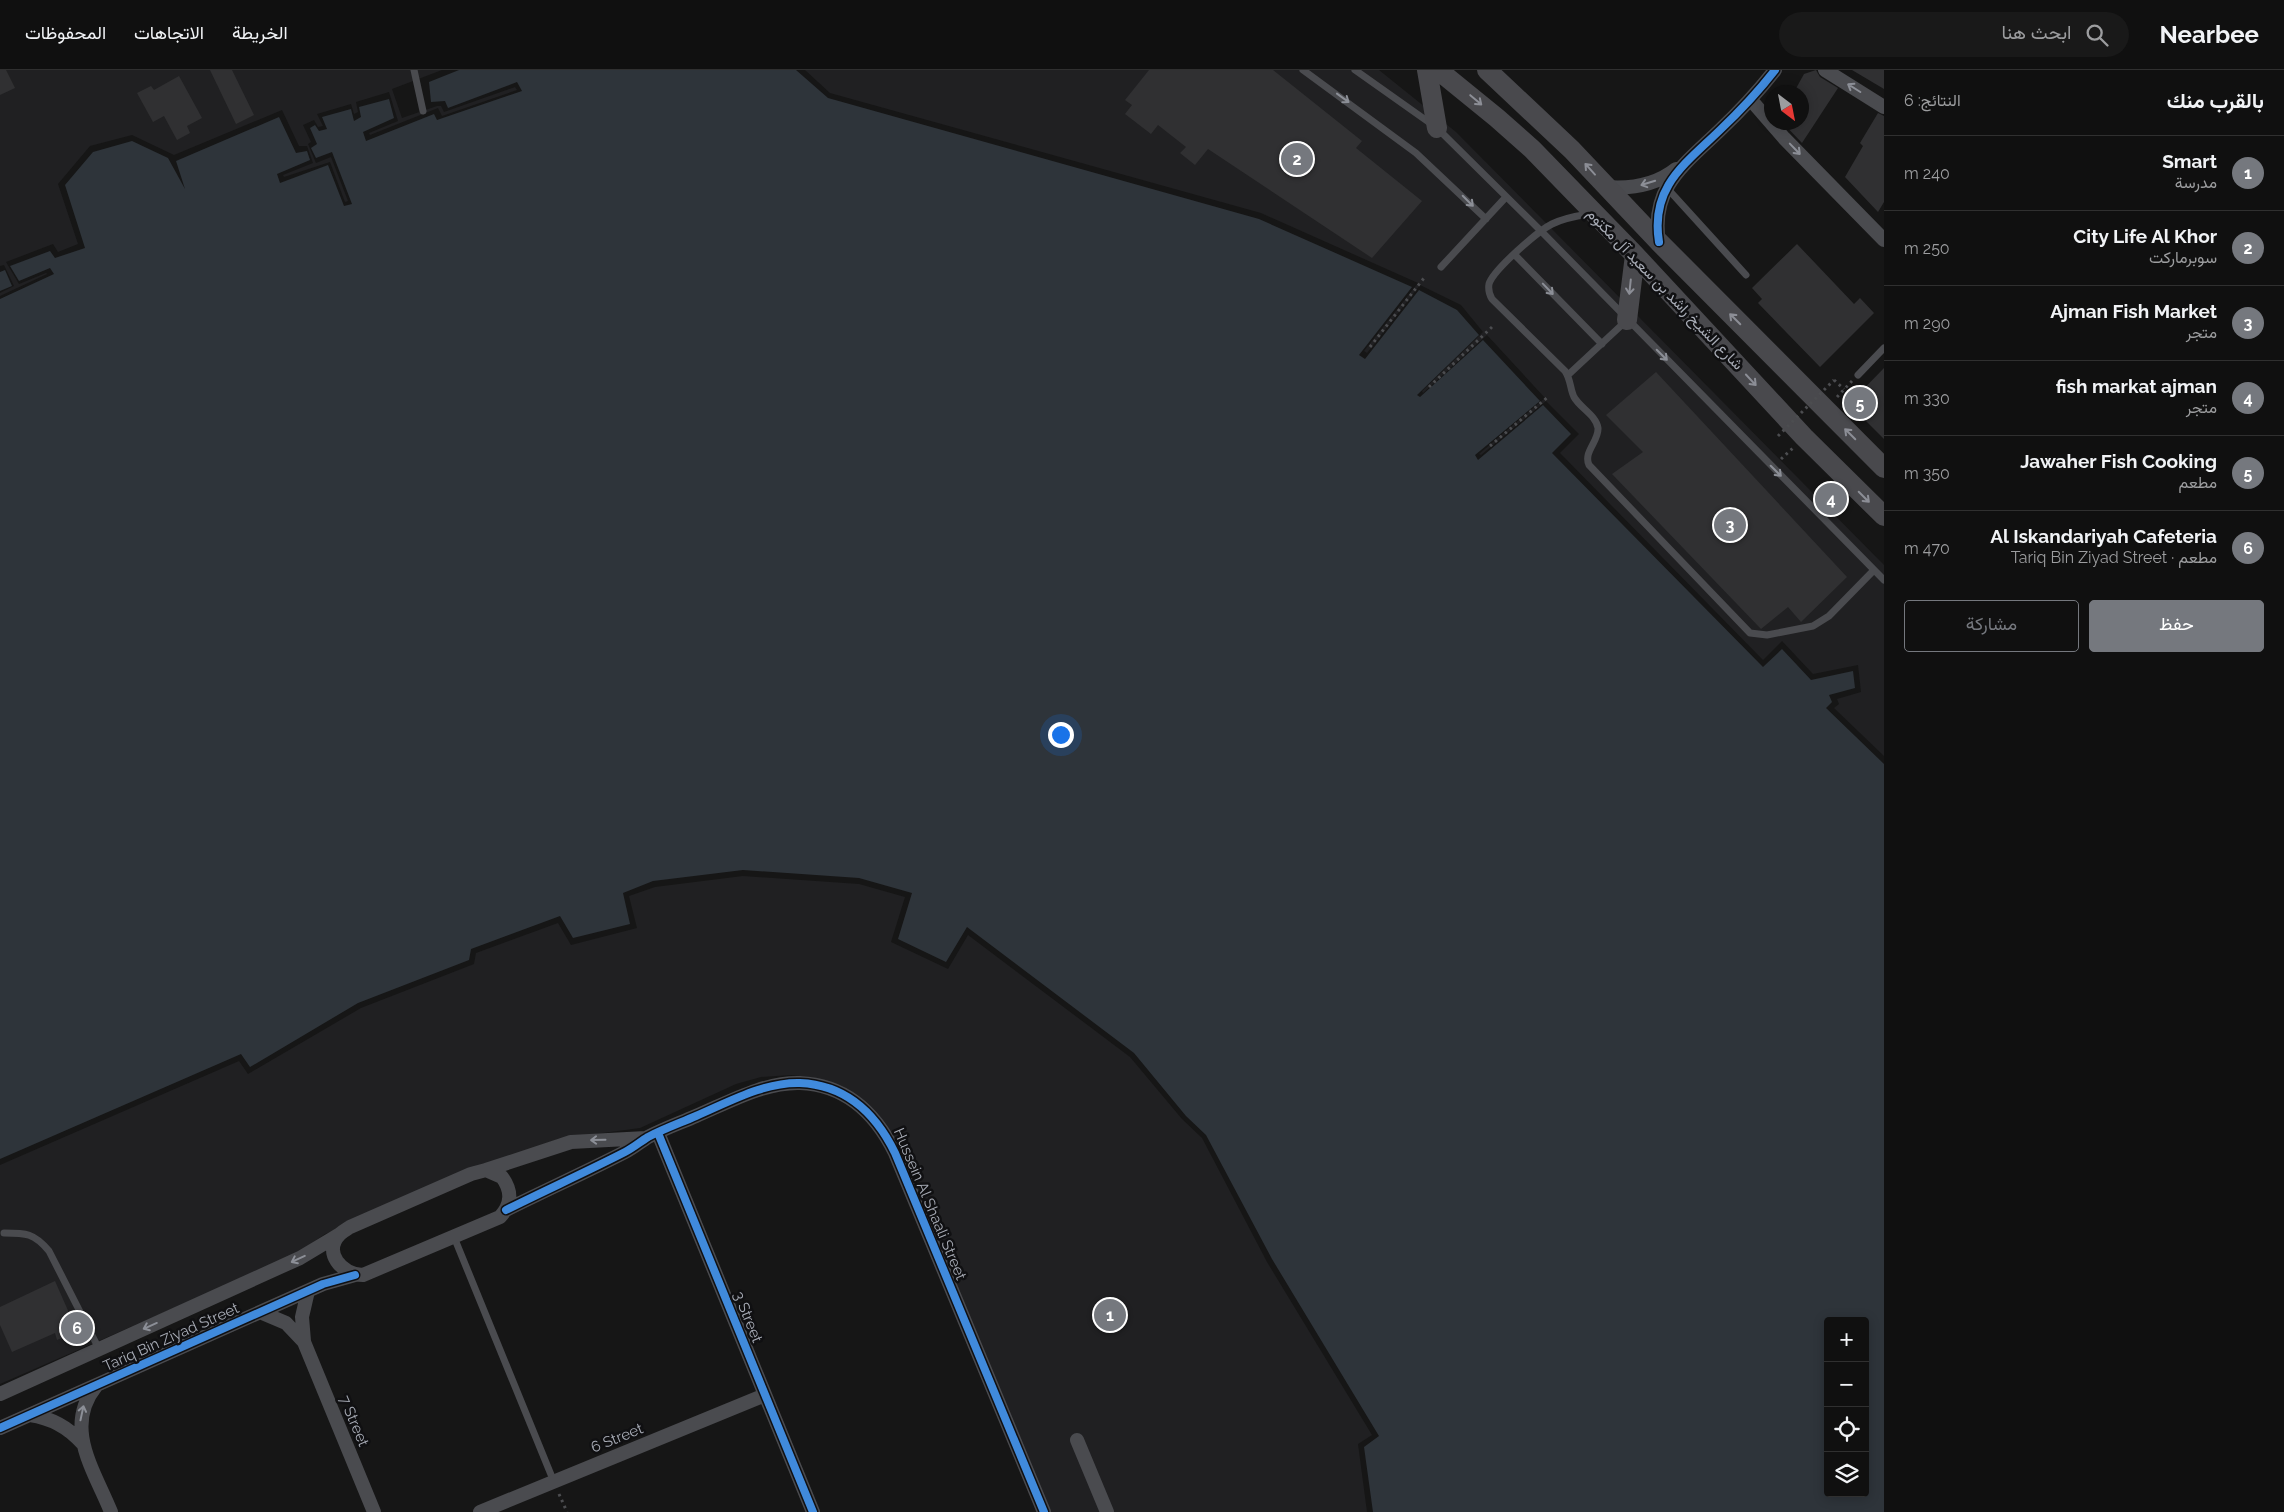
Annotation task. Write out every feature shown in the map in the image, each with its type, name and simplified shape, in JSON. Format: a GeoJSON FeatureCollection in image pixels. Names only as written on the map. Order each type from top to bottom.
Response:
{"type":"FeatureCollection","features":[{"type":"Feature","properties":{"kind":"main road"},"geometry":{"type":"LineString","coordinates":[[1427,70],[1437,128]]}},
{"type":"Feature","properties":{"kind":"main road","name":"شارع الشيخ راشد بن سعيد آل مكتوم"},"geometry":{"type":"LineString","coordinates":[[1438,70],[1532,149],[1592,213],[1635,254],[1804,437],[1884,516]]}},
{"type":"Feature","properties":{"kind":"main road","name":"شارع الشيخ راشد بن سعيد آل مكتوم"},"geometry":{"type":"LineString","coordinates":[[1487,70],[1542,120],[1659,242],[1884,468]]}},
{"type":"Feature","properties":{"kind":"main road"},"geometry":{"type":"LineString","coordinates":[[1627,320],[1635,254]]}},
{"type":"Feature","properties":{"kind":"street"},"geometry":{"type":"LineString","coordinates":[[1659,242],[1658,211],[1670,180],[1685,163],[1751,100],[1775,70]]}},
{"type":"Feature","properties":{"kind":"street"},"geometry":{"type":"LineString","coordinates":[[1825,70],[1884,107]]}},
{"type":"Feature","properties":{"kind":"street"},"geometry":{"type":"LineString","coordinates":[[1751,100],[1784,138],[1884,240]]}},
{"type":"Feature","properties":{"kind":"street"},"geometry":{"type":"LineString","coordinates":[[1606,187],[1644,185],[1659,180],[1685,163]]}},
{"type":"Feature","properties":{"kind":"street","name":"Hussein Al Shaali Street"},"geometry":{"type":"LineString","coordinates":[[454,1237],[500,1217],[506,1210],[628,1151],[652,1135],[751,1093],[775,1085],[800,1083],[825,1087],[848,1096],[868,1111],[884,1130],[895,1153],[1044,1512]]}},
{"type":"Feature","properties":{"kind":"street","name":"Hussein Al Shaali Street"},"geometry":{"type":"LineString","coordinates":[[486,1170],[571,1142],[652,1135]]}},
{"type":"Feature","properties":{"kind":"street","name":"3 Street"},"geometry":{"type":"LineString","coordinates":[[652,1135],[814,1512]]}},
{"type":"Feature","properties":{"kind":"street","name":"Tariq Bin Ziyad Street"},"geometry":{"type":"LineString","coordinates":[[0,1394],[300,1258],[350,1227],[478,1170],[486,1170]]}},
{"type":"Feature","properties":{"kind":"street"},"geometry":{"type":"LineString","coordinates":[[486,1170],[502,1177],[507,1184],[510,1201],[506,1210]]}},
{"type":"Feature","properties":{"kind":"street"},"geometry":{"type":"LineString","coordinates":[[340,1234],[334,1250],[335,1259],[346,1272],[355,1275]]}},
{"type":"Feature","properties":{"kind":"street","name":"Tariq Bin Ziyad Street"},"geometry":{"type":"LineString","coordinates":[[0,1428],[308,1291],[338,1279],[372,1272],[454,1237]]}},
{"type":"Feature","properties":{"kind":"street","name":"7 Street"},"geometry":{"type":"LineString","coordinates":[[308,1291],[302,1317],[304,1342],[374,1512]]}},
{"type":"Feature","properties":{"kind":"street","name":"7 Street"},"geometry":{"type":"LineString","coordinates":[[260,1312],[286,1323],[304,1342]]}},
{"type":"Feature","properties":{"kind":"street"},"geometry":{"type":"LineString","coordinates":[[96,1386],[87,1398],[81,1413],[80,1434],[111,1512]]}},
{"type":"Feature","properties":{"kind":"street","name":"6 Street"},"geometry":{"type":"LineString","coordinates":[[480,1512],[765,1395]]}},
{"type":"Feature","properties":{"kind":"street"},"geometry":{"type":"LineString","coordinates":[[30,1415],[40,1416],[60,1424],[83,1444]]}},
{"type":"Feature","properties":{"kind":"street"},"geometry":{"type":"LineString","coordinates":[[1076,1440],[1107,1512]]}},
{"type":"Feature","properties":{"kind":"lane"},"geometry":{"type":"LineString","coordinates":[[414,70],[423,111]]}},
{"type":"Feature","properties":{"kind":"lane"},"geometry":{"type":"LineString","coordinates":[[1303,70],[1416,153],[1486,218]]}},
{"type":"Feature","properties":{"kind":"lane"},"geometry":{"type":"LineString","coordinates":[[1355,70],[1437,128],[1541,231],[1884,580]]}},
{"type":"Feature","properties":{"kind":"lane"},"geometry":{"type":"LineString","coordinates":[[1667,188],[1746,275]]}},
{"type":"Feature","properties":{"kind":"lane"},"geometry":{"type":"LineString","coordinates":[[1441,267],[1506,196]]}},
{"type":"Feature","properties":{"kind":"lane"},"geometry":{"type":"LineString","coordinates":[[1592,213],[1560,220],[1541,231],[1514,254],[1491,281],[1489,295],[1568,375],[1574,396],[1597,426],[1597,435],[1587,458],[1589,465],[1750,633],[1767,634],[1813,626],[1829,616],[1874,570]]}},
{"type":"Feature","properties":{"kind":"lane"},"geometry":{"type":"LineString","coordinates":[[1514,254],[1602,344]]}},
{"type":"Feature","properties":{"kind":"lane"},"geometry":{"type":"LineString","coordinates":[[1568,375],[1627,320]]}},
{"type":"Feature","properties":{"kind":"lane"},"geometry":{"type":"LineString","coordinates":[[1858,375],[1884,348]]}},
{"type":"Feature","properties":{"kind":"lane"},"geometry":{"type":"LineString","coordinates":[[4,1233],[26,1234],[39,1239],[49,1251],[99,1349]]}},
{"type":"Feature","properties":{"kind":"lane"},"geometry":{"type":"LineString","coordinates":[[454,1237],[554,1482]]}},
{"type":"Feature","properties":{"kind":"path"},"geometry":{"type":"LineString","coordinates":[[1370,347],[1424,278]]}},
{"type":"Feature","properties":{"kind":"path"},"geometry":{"type":"LineString","coordinates":[[1429,387],[1492,327]]}},
{"type":"Feature","properties":{"kind":"path"},"geometry":{"type":"LineString","coordinates":[[1826,409],[1858,375]]}},
{"type":"Feature","properties":{"kind":"path"},"geometry":{"type":"LineString","coordinates":[[1778,436],[1834,380],[1844,389]]}},
{"type":"Feature","properties":{"kind":"path"},"geometry":{"type":"LineString","coordinates":[[1490,446],[1550,396]]}},
{"type":"Feature","properties":{"kind":"path"},"geometry":{"type":"LineString","coordinates":[[1773,468],[1804,437]]}},
{"type":"Feature","properties":{"kind":"shaded area"},"geometry":{"type":"Polygon","coordinates":[[[0,70],[442,70],[392,89],[402,118],[437,106],[441,106],[444,112],[515,87],[517,90],[442,116],[438,108],[370,135],[369,133],[398,121],[389,92],[356,102],[358,112],[354,114],[351,104],[317,114],[323,126],[318,127],[314,120],[303,125],[311,142],[308,144],[316,163],[331,157],[348,201],[345,202],[330,162],[284,177],[283,175],[313,163],[307,146],[299,146],[282,110],[174,155],[132,135],[90,146],[58,184],[78,244],[58,252],[53,244],[6,262],[19,284],[47,274],[0,296],[0,293],[14,286],[4,265],[0,266],[0,70]]]}},
{"type":"Feature","properties":{"kind":"shaded area"},"geometry":{"type":"Polygon","coordinates":[[[459,70],[796,70],[828,98],[1259,219],[1412,287],[1359,355],[1365,359],[1419,290],[1457,310],[1479,335],[1417,395],[1420,397],[1483,340],[1540,401],[1475,455],[1478,460],[1543,405],[1571,434],[1552,453],[1763,667],[1782,649],[1811,680],[1853,671],[1855,688],[1829,695],[1832,702],[1826,708],[1884,764],[1884,1512],[1373,1512],[1364,1447],[1379,1436],[1272,1259],[1206,1135],[1186,1116],[1134,1053],[967,927],[946,962],[898,939],[912,893],[859,878],[743,870],[653,881],[623,893],[630,924],[573,938],[560,916],[471,949],[469,960],[358,1003],[250,1067],[241,1054],[0,1159],[0,299],[54,274],[50,268],[19,281],[10,266],[50,251],[55,258],[85,248],[65,185],[93,152],[132,141],[168,158],[185,189],[176,161],[279,117],[296,153],[307,151],[310,160],[277,174],[280,183],[328,165],[344,206],[352,204],[332,152],[316,158],[311,148],[317,144],[310,128],[315,125],[319,131],[327,129],[322,117],[351,109],[354,121],[361,117],[359,107],[389,99],[394,118],[363,132],[366,141],[434,114],[437,120],[522,91],[517,82],[448,108],[445,101],[431,102],[429,82],[459,70]]]}},
{"type":"Feature","properties":{"kind":"shaded area"},"geometry":{"type":"Polygon","coordinates":[[[805,70],[1379,70],[1456,132],[1884,565],[1884,756],[1834,708],[1839,704],[1837,699],[1861,692],[1858,665],[1813,674],[1782,641],[1763,660],[1560,453],[1579,434],[1546,401],[1481,455],[1479,454],[1545,398],[1487,335],[1423,393],[1422,391],[1483,332],[1461,305],[1420,285],[1367,353],[1364,351],[1418,283],[1261,213],[830,93],[805,70]]]}},
{"type":"Feature","properties":{"kind":"shaded area"},"geometry":{"type":"Polygon","coordinates":[[[5,270],[12,286],[0,291],[0,272],[5,270]]]}},
{"type":"Feature","properties":{"kind":"shaded area"},"geometry":{"type":"Polygon","coordinates":[[[743,876],[859,884],[905,897],[891,942],[948,969],[968,935],[1130,1057],[1182,1119],[1202,1138],[1267,1262],[1372,1435],[1358,1444],[1367,1512],[1050,1512],[897,1142],[876,1114],[818,1078],[791,1075],[761,1077],[736,1084],[640,1128],[558,1139],[485,1166],[325,1234],[293,1256],[0,1384],[0,1165],[239,1061],[248,1074],[361,1008],[474,964],[476,953],[558,923],[571,945],[637,928],[629,896],[655,887],[743,876]]]}},
{"type":"Feature","properties":{"kind":"building"},"geometry":{"type":"Polygon","coordinates":[[[0,70],[6,70],[15,88],[0,95],[0,70]]]}},
{"type":"Feature","properties":{"kind":"building"},"geometry":{"type":"Polygon","coordinates":[[[210,70],[232,70],[254,115],[236,124],[210,70]]]}},
{"type":"Feature","properties":{"kind":"building"},"geometry":{"type":"Polygon","coordinates":[[[1149,70],[1273,70],[1362,141],[1356,148],[1422,201],[1372,258],[1208,149],[1195,165],[1180,153],[1186,147],[1158,125],[1151,134],[1125,114],[1132,105],[1125,100],[1149,70]]]}},
{"type":"Feature","properties":{"kind":"building"},"geometry":{"type":"Polygon","coordinates":[[[1816,70],[1820,77],[1838,88],[1802,143],[1790,130],[1809,130],[1809,85],[1798,85],[1804,74],[1816,70]]]}},
{"type":"Feature","properties":{"kind":"building"},"geometry":{"type":"Polygon","coordinates":[[[1852,70],[1884,70],[1884,89],[1852,70]]]}},
{"type":"Feature","properties":{"kind":"building"},"geometry":{"type":"Polygon","coordinates":[[[179,76],[202,118],[187,126],[190,133],[177,140],[164,116],[153,122],[137,93],[151,86],[154,90],[179,76]]]}},
{"type":"Feature","properties":{"kind":"building"},"geometry":{"type":"Polygon","coordinates":[[[1878,113],[1884,116],[1884,202],[1878,212],[1845,177],[1863,146],[1860,143],[1878,113]]]}},
{"type":"Feature","properties":{"kind":"building"},"geometry":{"type":"Polygon","coordinates":[[[1797,244],[1854,304],[1860,298],[1874,313],[1820,367],[1758,303],[1762,299],[1752,288],[1797,244]]]}},
{"type":"Feature","properties":{"kind":"building"},"geometry":{"type":"Polygon","coordinates":[[[1884,368],[1884,439],[1849,404],[1884,368]]]}},
{"type":"Feature","properties":{"kind":"building"},"geometry":{"type":"Polygon","coordinates":[[[1656,372],[1847,577],[1801,622],[1788,607],[1761,629],[1612,474],[1643,452],[1606,415],[1656,372]]]}},
{"type":"Feature","properties":{"kind":"building"},"geometry":{"type":"Polygon","coordinates":[[[55,1281],[77,1331],[57,1340],[55,1333],[12,1352],[0,1325],[0,1307],[55,1281]]]}},
{"type":"Feature","properties":{"kind":"cycle path"},"geometry":{"type":"LineString","coordinates":[[1659,242],[1658,223],[1660,206],[1665,191],[1673,178],[1694,154],[1742,108],[1775,70]]}},
{"type":"Feature","properties":{"kind":"cycle path"},"geometry":{"type":"LineString","coordinates":[[506,1210],[631,1149],[654,1134],[760,1089],[800,1083],[832,1089],[845,1096],[869,1114],[879,1126],[895,1153],[1044,1512]]}},
{"type":"Feature","properties":{"kind":"cycle path"},"geometry":{"type":"LineString","coordinates":[[658,1133],[813,1512]]}},
{"type":"Feature","properties":{"kind":"cycle path"},"geometry":{"type":"LineString","coordinates":[[0,1428],[323,1284],[355,1275]]}},
{"type":"Feature","properties":{"kind":"place","name":"City Life Al Khor"},"geometry":{"type":"Point","coordinates":[1297,159]}},
{"type":"Feature","properties":{"kind":"place","name":"Jawaher Fish Cooking"},"geometry":{"type":"Point","coordinates":[1860,403]}},
{"type":"Feature","properties":{"kind":"place","name":"fish markat ajman"},"geometry":{"type":"Point","coordinates":[1831,499]}},
{"type":"Feature","properties":{"kind":"place","name":"Ajman Fish Market"},"geometry":{"type":"Point","coordinates":[1730,525]}},
{"type":"Feature","properties":{"kind":"place","name":"Smart"},"geometry":{"type":"Point","coordinates":[1110,1315]}},
{"type":"Feature","properties":{"kind":"place","name":"Al Iskandariyah Cafeteria"},"geometry":{"type":"Point","coordinates":[77,1328]}}]}
